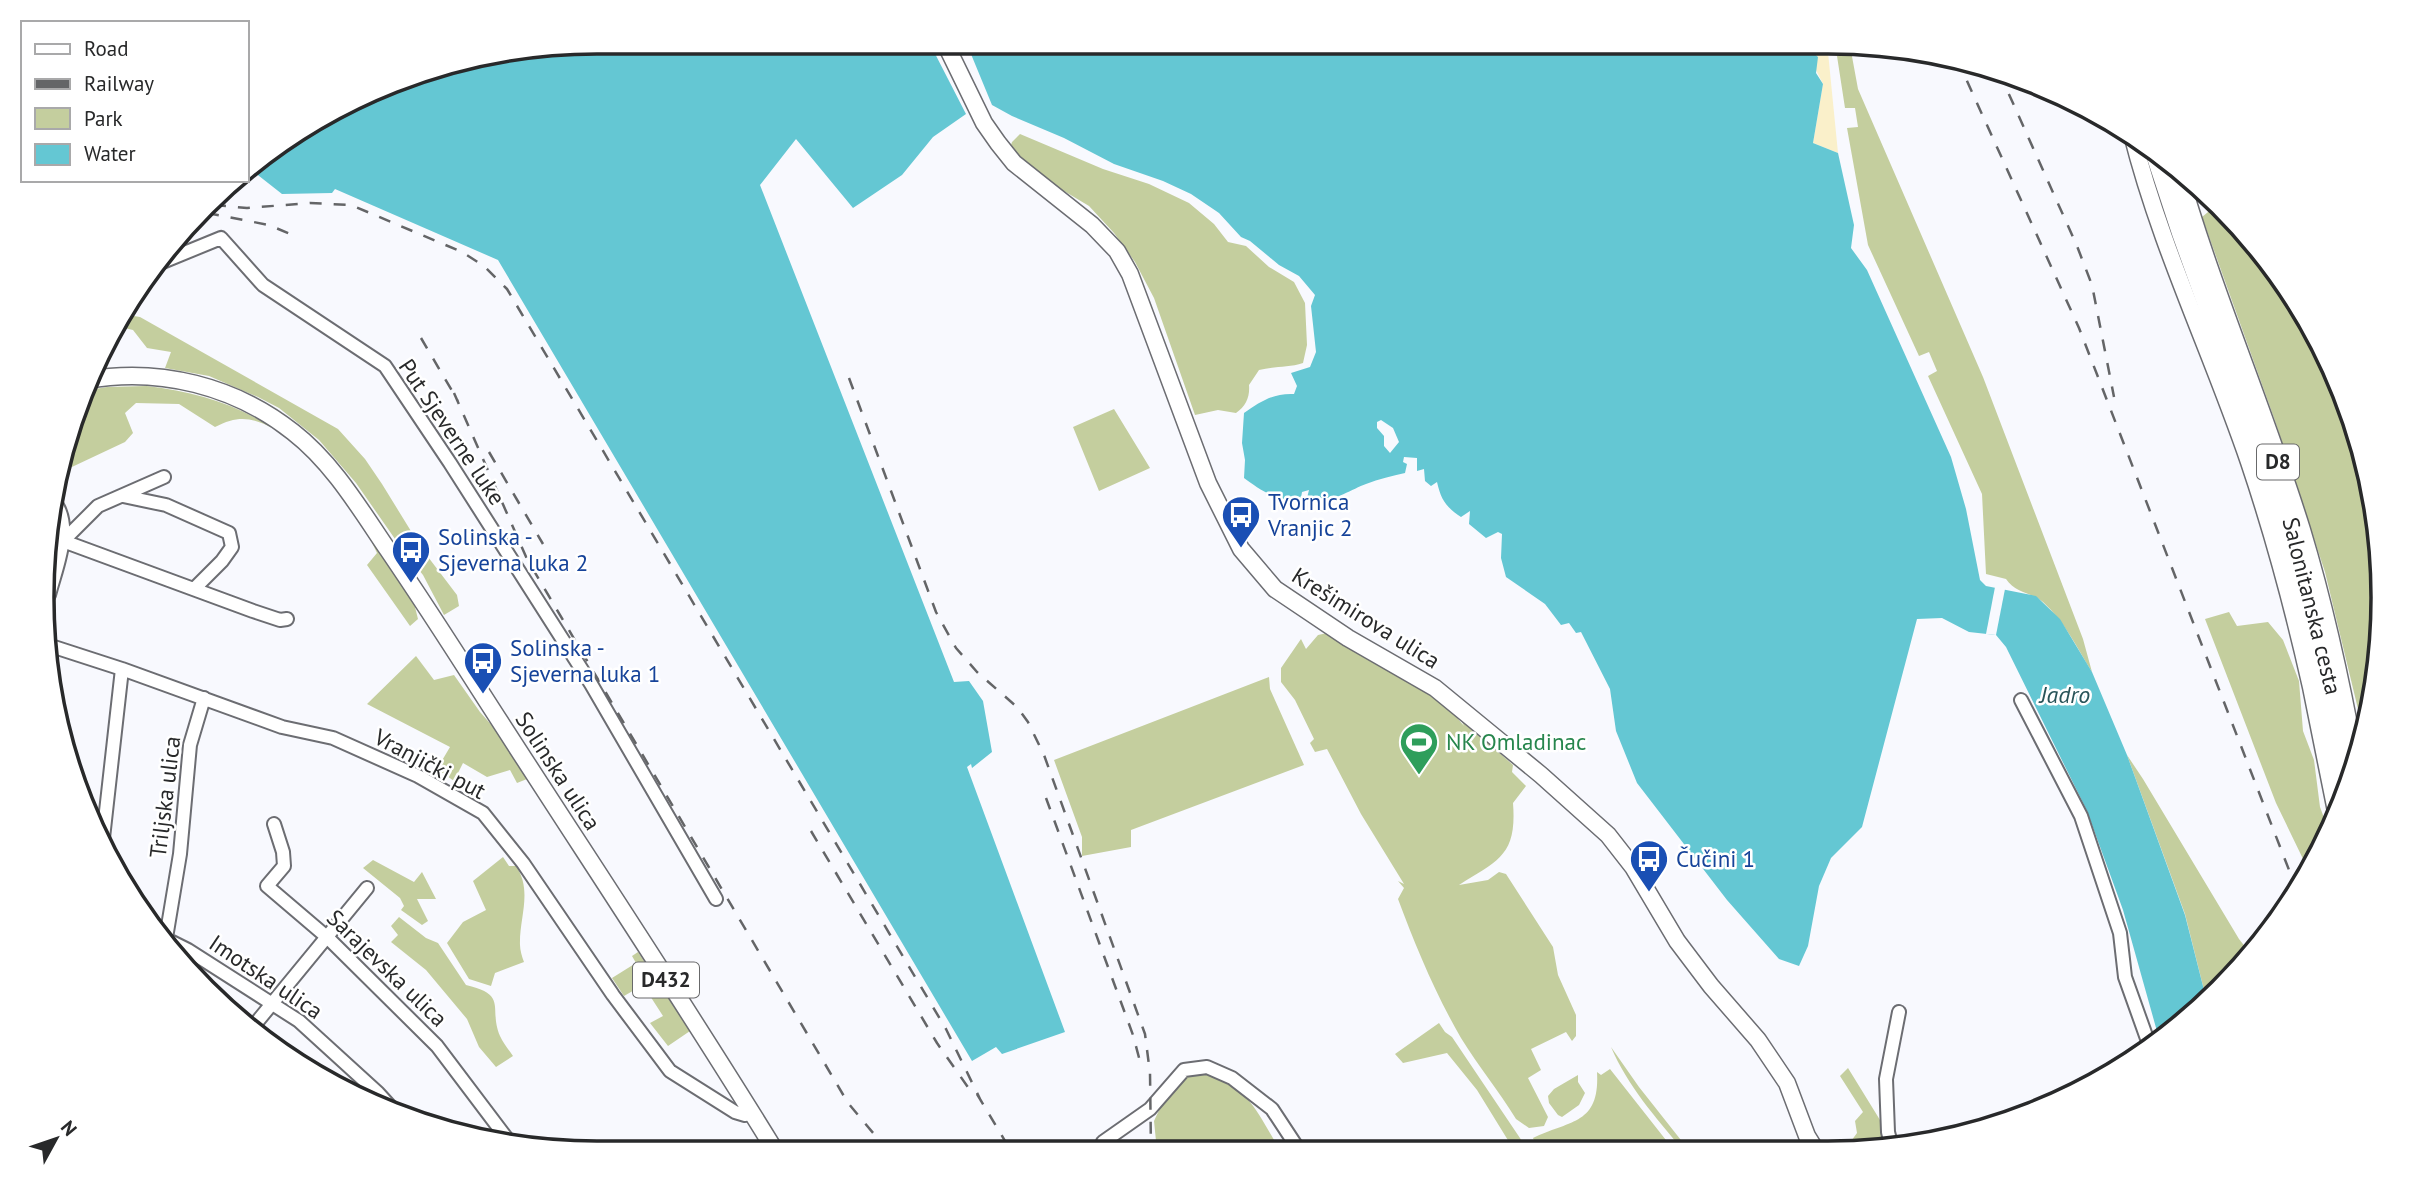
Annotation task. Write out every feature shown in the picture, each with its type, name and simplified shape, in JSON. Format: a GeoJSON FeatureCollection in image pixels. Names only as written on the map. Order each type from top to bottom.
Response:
{"type":"FeatureCollection","features":[{"type":"Feature","properties":{"kind":"highway","name":"D8"},"geometry":{"type":"LineString","coordinates":[[2160,169],[2265,466],[2307,601],[2342,772]]}},
{"type":"Feature","properties":{"kind":"highway","name":"D8"},"geometry":{"type":"LineString","coordinates":[[2181,185],[2301,529],[2319,592],[2351,742]]}},
{"type":"Feature","properties":{"kind":"main road","name":"Krešimirova ulica"},"geometry":{"type":"LineString","coordinates":[[951,54],[984,123],[1014,163],[1092,225],[1117,251],[1130,274],[1208,483],[1241,549],[1275,589],[1348,638],[1435,688],[1541,775],[1608,835],[1633,867],[1677,941],[1711,986],[1758,1040],[1787,1083],[1810,1141]]}},
{"type":"Feature","properties":{"kind":"main road","name":"Salonitanska cesta"},"geometry":{"type":"LineString","coordinates":[[2138,152],[2155,209],[2249,462],[2272,536],[2289,593],[2333,795]]}},
{"type":"Feature","properties":{"kind":"main road","name":"Solinska ulica"},"geometry":{"type":"LineString","coordinates":[[101,379],[145,376],[181,381],[228,394],[270,416],[293,432],[321,459],[355,500],[418,595],[769,1141]]}},
{"type":"Feature","properties":{"kind":"street","name":"Put Sjeverne luke"},"geometry":{"type":"LineString","coordinates":[[175,257],[221,238],[263,285],[385,366],[591,684],[716,899]]}},
{"type":"Feature","properties":{"kind":"street"},"geometry":{"type":"LineString","coordinates":[[63,541],[98,506],[164,477]]}},
{"type":"Feature","properties":{"kind":"street"},"geometry":{"type":"LineString","coordinates":[[123,496],[166,505],[229,533],[232,547],[195,588]]}},
{"type":"Feature","properties":{"kind":"street"},"geometry":{"type":"LineString","coordinates":[[55,573],[63,541],[65,521],[61,514]]}},
{"type":"Feature","properties":{"kind":"street"},"geometry":{"type":"LineString","coordinates":[[63,541],[253,611],[280,620],[287,619]]}},
{"type":"Feature","properties":{"kind":"street","name":"Vranjički put"},"geometry":{"type":"LineString","coordinates":[[57,648],[282,727],[333,738],[418,776],[482,813],[523,863],[613,995],[670,1071],[736,1112],[745,1115],[751,1113]]}},
{"type":"Feature","properties":{"kind":"street"},"geometry":{"type":"LineString","coordinates":[[104,825],[122,669]]}},
{"type":"Feature","properties":{"kind":"street","name":"Triljska ulica"},"geometry":{"type":"LineString","coordinates":[[168,929],[180,855],[190,745],[204,698]]}},
{"type":"Feature","properties":{"kind":"street"},"geometry":{"type":"LineString","coordinates":[[2021,700],[2081,816],[2120,933],[2126,977],[2146,1036]]}},
{"type":"Feature","properties":{"kind":"street","name":"Sarajevska ulica"},"geometry":{"type":"LineString","coordinates":[[274,824],[283,852],[284,866],[267,886],[328,938],[437,1046],[501,1131]]}},
{"type":"Feature","properties":{"kind":"street"},"geometry":{"type":"LineString","coordinates":[[258,1021],[368,888]]}},
{"type":"Feature","properties":{"kind":"street","name":"Imotska ulica"},"geometry":{"type":"LineString","coordinates":[[183,948],[299,1021],[379,1094]]}},
{"type":"Feature","properties":{"kind":"street"},"geometry":{"type":"LineString","coordinates":[[1889,1137],[1886,1079],[1899,1012]]}},
{"type":"Feature","properties":{"kind":"street"},"geometry":{"type":"LineString","coordinates":[[1104,1141],[1150,1109],[1184,1070],[1207,1067],[1232,1078],[1272,1110],[1293,1141]]}},
{"type":"Feature","properties":{"kind":"green space"},"geometry":{"type":"Polygon","coordinates":[[[1852,55],[1858,89],[1983,377],[2083,639],[2092,672],[2064,627],[2043,602],[2014,587],[2006,579],[1986,574],[1982,494],[1928,376],[1937,371],[1929,352],[1919,356],[1868,245],[1847,128],[1858,127],[1855,108],[1845,108],[1837,56],[1852,55]]]}},
{"type":"Feature","properties":{"kind":"green space"},"geometry":{"type":"Polygon","coordinates":[[[1020,134],[1103,169],[1149,184],[1189,203],[1214,224],[1228,242],[1246,246],[1269,267],[1294,282],[1305,303],[1307,345],[1303,363],[1259,370],[1249,385],[1247,401],[1236,413],[1218,410],[1195,415],[1154,298],[1135,262],[1114,233],[1089,206],[1034,173],[1009,151],[1012,142],[1020,134]]]}},
{"type":"Feature","properties":{"kind":"green space"},"geometry":{"type":"Polygon","coordinates":[[[2210,211],[2212,213],[2236,239],[2279,296],[2315,357],[2342,423],[2360,492],[2370,562],[2370,633],[2358,710],[2325,572],[2274,418],[2202,217],[2210,211]]]}},
{"type":"Feature","properties":{"kind":"green space"},"geometry":{"type":"Polygon","coordinates":[[[133,316],[140,317],[338,429],[365,459],[422,549],[457,595],[459,606],[444,615],[423,575],[356,483],[319,440],[279,408],[258,397],[209,376],[165,368],[171,352],[147,348],[133,330],[126,328],[133,316]]]}},
{"type":"Feature","properties":{"kind":"green space"},"geometry":{"type":"Polygon","coordinates":[[[147,386],[213,400],[244,412],[274,429],[245,419],[215,427],[179,404],[136,403],[125,413],[133,433],[125,442],[71,468],[83,423],[97,389],[147,386]]]}},
{"type":"Feature","properties":{"kind":"green space"},"geometry":{"type":"Polygon","coordinates":[[[1114,409],[1150,468],[1099,491],[1073,427],[1114,409]]]}},
{"type":"Feature","properties":{"kind":"green space"},"geometry":{"type":"Polygon","coordinates":[[[363,524],[413,599],[418,619],[410,626],[367,565],[377,553],[363,524]]]}},
{"type":"Feature","properties":{"kind":"green space"},"geometry":{"type":"Polygon","coordinates":[[[2229,612],[2237,626],[2268,622],[2283,640],[2299,681],[2303,731],[2314,760],[2324,817],[2303,859],[2276,803],[2205,619],[2229,612]]]}},
{"type":"Feature","properties":{"kind":"green space"},"geometry":{"type":"Polygon","coordinates":[[[1332,632],[1437,694],[1464,726],[1460,718],[1513,765],[1512,772],[1526,786],[1513,803],[1512,834],[1502,854],[1495,862],[1459,885],[1488,880],[1499,872],[1506,874],[1553,947],[1558,975],[1576,1015],[1576,1036],[1572,1041],[1566,1032],[1531,1049],[1541,1070],[1528,1078],[1548,1117],[1544,1126],[1529,1128],[1516,1119],[1461,1038],[1427,970],[1398,899],[1404,888],[1398,881],[1404,884],[1361,814],[1327,749],[1315,752],[1310,743],[1314,739],[1295,700],[1281,682],[1281,668],[1301,639],[1306,649],[1318,635],[1332,632]]]}},
{"type":"Feature","properties":{"kind":"green space"},"geometry":{"type":"Polygon","coordinates":[[[416,656],[434,680],[454,675],[495,729],[527,779],[517,783],[510,770],[487,777],[463,763],[454,781],[437,769],[450,747],[367,704],[416,656]]]}},
{"type":"Feature","properties":{"kind":"green space"},"geometry":{"type":"Polygon","coordinates":[[[1269,677],[1270,689],[1304,765],[1131,830],[1131,847],[1082,856],[1082,837],[1054,760],[1269,677]]]}},
{"type":"Feature","properties":{"kind":"green space"},"geometry":{"type":"Polygon","coordinates":[[[2127,755],[2244,946],[2204,990],[2185,914],[2127,755]]]}},
{"type":"Feature","properties":{"kind":"green space"},"geometry":{"type":"Polygon","coordinates":[[[503,857],[509,866],[516,866],[524,885],[520,945],[524,962],[495,973],[491,986],[469,979],[447,943],[463,922],[486,910],[473,881],[503,857]]]}},
{"type":"Feature","properties":{"kind":"green space"},"geometry":{"type":"Polygon","coordinates":[[[373,860],[414,882],[422,872],[436,899],[417,899],[428,921],[422,925],[401,910],[404,906],[400,898],[363,868],[373,860]]]}},
{"type":"Feature","properties":{"kind":"green space"},"geometry":{"type":"Polygon","coordinates":[[[399,917],[426,938],[438,943],[466,985],[488,993],[495,1004],[500,1036],[513,1056],[496,1067],[479,1047],[467,1019],[426,970],[391,942],[398,935],[391,926],[399,917]]]}},
{"type":"Feature","properties":{"kind":"green space"},"geometry":{"type":"Polygon","coordinates":[[[638,952],[690,1031],[668,1046],[650,1023],[663,1016],[643,985],[624,996],[612,978],[636,963],[632,956],[638,952]]]}},
{"type":"Feature","properties":{"kind":"green space"},"geometry":{"type":"Polygon","coordinates":[[[1439,1023],[1452,1037],[1522,1141],[1508,1141],[1477,1090],[1447,1053],[1403,1063],[1395,1054],[1439,1023]]]}},
{"type":"Feature","properties":{"kind":"green space"},"geometry":{"type":"Polygon","coordinates":[[[1611,1047],[1682,1141],[1676,1141],[1643,1101],[1611,1047]]]}},
{"type":"Feature","properties":{"kind":"green space"},"geometry":{"type":"Polygon","coordinates":[[[1848,1068],[1880,1120],[1882,1138],[1852,1140],[1857,1133],[1855,1121],[1863,1112],[1840,1076],[1848,1068]]]}},
{"type":"Feature","properties":{"kind":"green space"},"geometry":{"type":"Polygon","coordinates":[[[1610,1069],[1667,1141],[1534,1141],[1533,1138],[1570,1123],[1588,1111],[1597,1089],[1597,1072],[1601,1075],[1610,1069]]]}},
{"type":"Feature","properties":{"kind":"green space"},"geometry":{"type":"Polygon","coordinates":[[[1204,1072],[1232,1085],[1250,1102],[1275,1141],[1156,1141],[1154,1121],[1161,1106],[1188,1075],[1204,1072]]]}},
{"type":"Feature","properties":{"kind":"green space"},"geometry":{"type":"Polygon","coordinates":[[[1578,1075],[1578,1082],[1585,1093],[1579,1105],[1562,1117],[1549,1103],[1548,1096],[1554,1089],[1578,1075]]]}},
{"type":"Feature","properties":{"kind":"sand"},"geometry":{"type":"Polygon","coordinates":[[[1808,54],[1828,54],[1838,153],[1813,143],[1823,84],[1808,54]]]}},
{"type":"Feature","properties":{"kind":"water"},"geometry":{"type":"Polygon","coordinates":[[[598,54],[935,54],[966,114],[933,137],[902,175],[853,208],[796,139],[760,185],[954,682],[969,681],[983,701],[992,752],[972,768],[971,764],[967,767],[1065,1032],[1002,1054],[996,1047],[972,1061],[498,260],[335,189],[332,193],[282,194],[257,175],[326,127],[357,110],[423,83],[492,65],[562,55],[598,54]]]}},
{"type":"Feature","properties":{"kind":"water","name":"Jadro"},"geometry":{"type":"Polygon","coordinates":[[[971,54],[1814,54],[1818,57],[1816,73],[1823,84],[1813,143],[1838,153],[1854,225],[1851,248],[1867,270],[1951,457],[1966,509],[1980,580],[1986,586],[2036,596],[2060,619],[2092,672],[2127,755],[2185,915],[2204,990],[2156,1029],[2123,910],[2087,811],[2006,647],[1996,635],[1969,632],[1942,618],[1917,619],[1862,827],[1831,858],[1819,886],[1808,946],[1799,966],[1779,959],[1727,900],[1637,783],[1616,731],[1610,689],[1581,632],[1576,633],[1569,623],[1561,625],[1545,604],[1506,577],[1501,558],[1502,534],[1498,532],[1486,538],[1469,524],[1470,511],[1461,517],[1451,510],[1442,498],[1437,482],[1431,486],[1425,481],[1424,469],[1417,471],[1417,458],[1404,457],[1403,462],[1407,464],[1405,473],[1371,482],[1321,501],[1307,498],[1309,490],[1302,492],[1301,498],[1278,498],[1244,478],[1244,413],[1268,399],[1294,394],[1297,386],[1291,373],[1310,367],[1316,352],[1311,306],[1315,295],[1299,276],[1241,237],[1219,213],[1191,194],[1114,164],[1064,138],[992,105],[971,54]],[[1381,420],[1377,422],[1377,428],[1384,436],[1384,446],[1390,453],[1399,442],[1393,428],[1381,420]]]}},
{"type":"Feature","properties":{"kind":"pier"},"geometry":{"type":"Polygon","coordinates":[[[1995,587],[2005,589],[1996,635],[1986,634],[1995,587]]]}},
{"type":"Feature","properties":{"kind":"railway"},"geometry":{"type":"LineString","coordinates":[[1963,72],[2079,328],[2292,878]]}},
{"type":"Feature","properties":{"kind":"railway"},"geometry":{"type":"LineString","coordinates":[[2004,84],[2092,285],[2114,397]]}},
{"type":"Feature","properties":{"kind":"railway"},"geometry":{"type":"LineString","coordinates":[[221,206],[247,208],[310,203],[351,205],[462,252],[484,266],[507,289],[946,1029],[981,1101]]}},
{"type":"Feature","properties":{"kind":"railway"},"geometry":{"type":"LineString","coordinates":[[212,214],[269,225],[297,237]]}},
{"type":"Feature","properties":{"kind":"railway"},"geometry":{"type":"LineString","coordinates":[[421,338],[458,401]]}},
{"type":"Feature","properties":{"kind":"railway"},"geometry":{"type":"LineString","coordinates":[[849,378],[936,612],[956,648],[977,672],[1017,707],[1028,722],[1044,755],[1145,1034],[1150,1073],[1151,1141]]}},
{"type":"Feature","properties":{"kind":"railway"},"geometry":{"type":"LineString","coordinates":[[454,393],[527,559],[848,1103],[880,1141]]}},
{"type":"Feature","properties":{"kind":"railway"},"geometry":{"type":"LineString","coordinates":[[489,452],[543,544]]}},
{"type":"Feature","properties":{"kind":"railway"},"geometry":{"type":"LineString","coordinates":[[1046,798],[1133,1035],[1142,1069]]}},
{"type":"Feature","properties":{"kind":"railway"},"geometry":{"type":"LineString","coordinates":[[811,831],[937,1043],[972,1093]]}},
{"type":"Feature","properties":{"kind":"railway"},"geometry":{"type":"LineString","coordinates":[[977,1094],[1005,1141]]}},
{"type":"Feature","properties":{"kind":"place","name":"Tvornica Vranjic 2"},"geometry":{"type":"Point","coordinates":[1241,549]}},
{"type":"Feature","properties":{"kind":"place","name":"Solinska - Sjeverna luka 2"},"geometry":{"type":"Point","coordinates":[411,584]}},
{"type":"Feature","properties":{"kind":"place","name":"Solinska - Sjeverna luka 1"},"geometry":{"type":"Point","coordinates":[483,695]}},
{"type":"Feature","properties":{"kind":"place","name":"NK Omladinac"},"geometry":{"type":"Point","coordinates":[1419,776]}},
{"type":"Feature","properties":{"kind":"place","name":"Čučini 1"},"geometry":{"type":"Point","coordinates":[1649,893]}}]}
